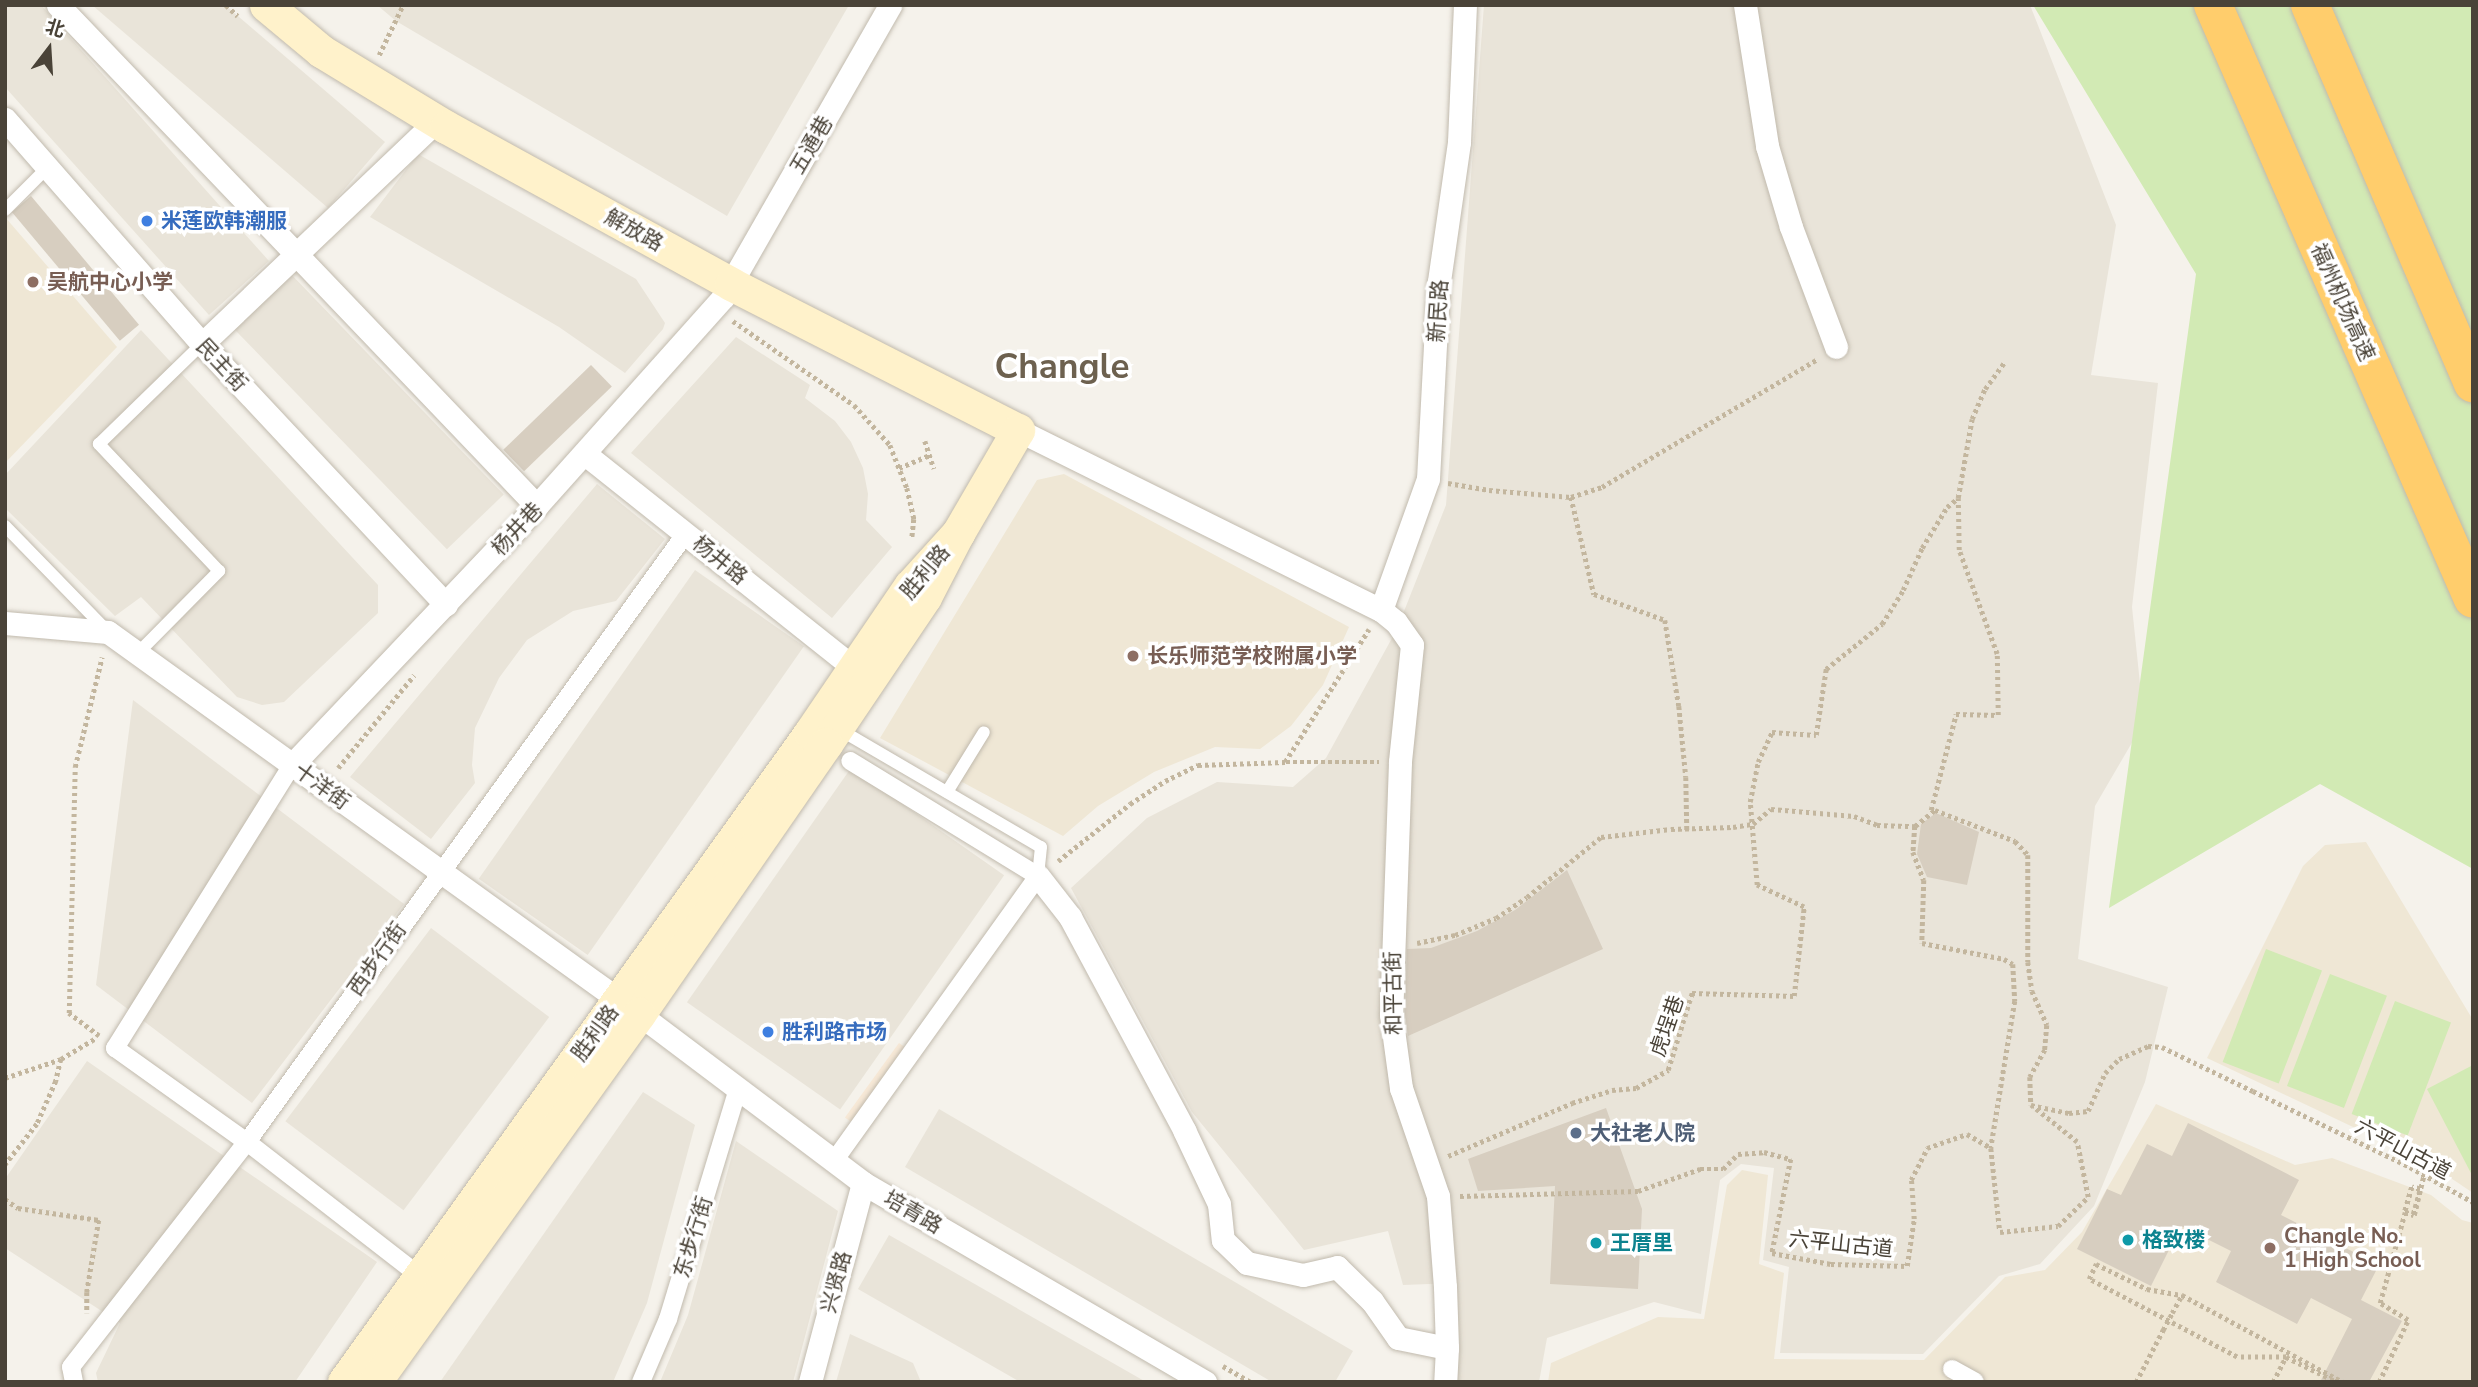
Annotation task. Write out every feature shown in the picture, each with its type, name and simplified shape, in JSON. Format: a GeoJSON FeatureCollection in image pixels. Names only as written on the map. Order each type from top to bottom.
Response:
{"type":"FeatureCollection","features":[{"type":"Feature","properties":{"kind":"highway","name":"福州机场高速"},"geometry":{"type":"LineString","coordinates":[[2213,5],[2473,599]]}},
{"type":"Feature","properties":{"kind":"highway"},"geometry":{"type":"LineString","coordinates":[[2310,5],[2473,383]]}},
{"type":"Feature","properties":{"kind":"main road","name":"解放路"},"geometry":{"type":"LineString","coordinates":[[266,5],[321,51],[726,304],[1018,430]]}},
{"type":"Feature","properties":{"kind":"main road"},"geometry":{"type":"LineString","coordinates":[[958,533],[1018,430]]}},
{"type":"Feature","properties":{"kind":"main road","name":"胜利路"},"geometry":{"type":"LineString","coordinates":[[375,1382],[629,1007],[853,668],[910,586],[958,533]]}},
{"type":"Feature","properties":{"kind":"main road","name":"胜利路"},"geometry":{"type":"LineString","coordinates":[[344,1382],[420,1276],[629,1007],[837,728],[925,597],[958,533]]}},
{"type":"Feature","properties":{"kind":"street"},"geometry":{"type":"LineString","coordinates":[[58,5],[537,506]]}},
{"type":"Feature","properties":{"kind":"street","name":"五通巷"},"geometry":{"type":"LineString","coordinates":[[726,304],[890,5]]}},
{"type":"Feature","properties":{"kind":"street","name":"新民路"},"geometry":{"type":"LineString","coordinates":[[1381,610],[1428,479],[1438,288],[1459,142],[1465,5]]}},
{"type":"Feature","properties":{"kind":"street"},"geometry":{"type":"LineString","coordinates":[[1745,5],[1768,146],[1791,227],[1836,347]]}},
{"type":"Feature","properties":{"kind":"street","name":"民主街"},"geometry":{"type":"LineString","coordinates":[[5,119],[202,344],[446,605]]}},
{"type":"Feature","properties":{"kind":"street"},"geometry":{"type":"LineString","coordinates":[[202,344],[426,131]]}},
{"type":"Feature","properties":{"kind":"street","name":"杨井巷"},"geometry":{"type":"LineString","coordinates":[[292,765],[446,605],[726,304]]}},
{"type":"Feature","properties":{"kind":"street","name":"和平古街"},"geometry":{"type":"LineString","coordinates":[[1018,430],[1381,610],[1396,622],[1412,645],[1400,762],[1392,946],[1394,1051],[1401,1088],[1438,1196],[1447,1348],[1445,1382]]}},
{"type":"Feature","properties":{"kind":"street","name":"杨井路"},"geometry":{"type":"LineString","coordinates":[[585,454],[853,668]]}},
{"type":"Feature","properties":{"kind":"street","name":"西步行街"},"geometry":{"type":"LineString","coordinates":[[74,1382],[71,1367],[247,1142],[686,533]]}},
{"type":"Feature","properties":{"kind":"street"},"geometry":{"type":"LineString","coordinates":[[5,623],[108,632]]}},
{"type":"Feature","properties":{"kind":"street","name":"十洋街"},"geometry":{"type":"LineString","coordinates":[[108,632],[629,1007]]}},
{"type":"Feature","properties":{"kind":"street"},"geometry":{"type":"LineString","coordinates":[[850,761],[1038,876],[1070,917],[1184,1130],[1219,1204],[1223,1240],[1247,1263],[1303,1275],[1337,1267],[1372,1301],[1398,1338],[1447,1348]]}},
{"type":"Feature","properties":{"kind":"street"},"geometry":{"type":"LineString","coordinates":[[292,765],[115,1048],[247,1142],[420,1276]]}},
{"type":"Feature","properties":{"kind":"street"},"geometry":{"type":"LineString","coordinates":[[834,1161],[1038,876]]}},
{"type":"Feature","properties":{"kind":"street","name":"培青路"},"geometry":{"type":"LineString","coordinates":[[629,1007],[863,1183],[1205,1382]]}},
{"type":"Feature","properties":{"kind":"street","name":"东步行街"},"geometry":{"type":"LineString","coordinates":[[641,1382],[668,1319],[738,1089]]}},
{"type":"Feature","properties":{"kind":"street","name":"兴贤路"},"geometry":{"type":"LineString","coordinates":[[810,1382],[863,1183]]}},
{"type":"Feature","properties":{"kind":"street"},"geometry":{"type":"LineString","coordinates":[[1952,1369],[1975,1382]]}},
{"type":"Feature","properties":{"kind":"lane"},"geometry":{"type":"LineString","coordinates":[[5,210],[47,168]]}},
{"type":"Feature","properties":{"kind":"lane"},"geometry":{"type":"LineString","coordinates":[[137,654],[219,571],[99,444],[202,344]]}},
{"type":"Feature","properties":{"kind":"lane"},"geometry":{"type":"LineString","coordinates":[[5,526],[108,632]]}},
{"type":"Feature","properties":{"kind":"lane"},"geometry":{"type":"LineString","coordinates":[[837,728],[1041,847],[1038,876]]}},
{"type":"Feature","properties":{"kind":"lane"},"geometry":{"type":"LineString","coordinates":[[947,792],[984,732]]}},
{"type":"Feature","properties":{"kind":"path"},"geometry":{"type":"LineString","coordinates":[[365,78],[403,5]]}},
{"type":"Feature","properties":{"kind":"path"},"geometry":{"type":"LineString","coordinates":[[724,330],[726,304]]}},
{"type":"Feature","properties":{"kind":"path"},"geometry":{"type":"LineString","coordinates":[[726,304],[854,405],[890,445],[914,519],[911,550]]}},
{"type":"Feature","properties":{"kind":"path"},"geometry":{"type":"LineString","coordinates":[[1428,479],[1489,490],[1571,497],[1602,487],[1798,373],[1836,347]]}},
{"type":"Feature","properties":{"kind":"path"},"geometry":{"type":"LineString","coordinates":[[1931,811],[1958,817],[1998,833],[2015,841],[2028,855],[2028,962],[2032,991],[2047,1025],[2045,1051],[2030,1077],[2031,1105],[2077,1142],[2088,1198],[2058,1226],[2000,1232],[1991,1148],[2015,1001],[2014,964],[2004,959],[1922,943],[1924,880],[1913,852],[1915,826],[1931,811],[1956,714],[1998,715],[1997,654],[1959,550],[1958,498],[1972,419],[1985,389],[2004,363]]}},
{"type":"Feature","properties":{"kind":"path"},"geometry":{"type":"LineString","coordinates":[[925,441],[934,469]]}},
{"type":"Feature","properties":{"kind":"path"},"geometry":{"type":"LineString","coordinates":[[899,468],[929,455]]}},
{"type":"Feature","properties":{"kind":"path"},"geometry":{"type":"LineString","coordinates":[[1571,497],[1594,594],[1665,620],[1679,706],[1686,777],[1686,830]]}},
{"type":"Feature","properties":{"kind":"path"},"geometry":{"type":"LineString","coordinates":[[1753,824],[1750,802],[1758,762],[1772,732],[1816,735],[1826,669],[1882,624],[1903,590],[1922,548],[1947,507],[1958,498]]}},
{"type":"Feature","properties":{"kind":"path"},"geometry":{"type":"LineString","coordinates":[[1285,762],[1381,610]]}},
{"type":"Feature","properties":{"kind":"path"},"geometry":{"type":"LineString","coordinates":[[108,632],[75,767],[69,1013],[115,1048]]}},
{"type":"Feature","properties":{"kind":"path"},"geometry":{"type":"LineString","coordinates":[[331,776],[418,670]]}},
{"type":"Feature","properties":{"kind":"path"},"geometry":{"type":"LineString","coordinates":[[1038,876],[1130,804],[1165,780],[1198,765],[1400,762]]}},
{"type":"Feature","properties":{"kind":"path"},"geometry":{"type":"LineString","coordinates":[[1392,946],[1455,935],[1496,918],[1527,897],[1601,837],[1753,824],[1771,809],[1853,816],[1877,825],[1915,826]]}},
{"type":"Feature","properties":{"kind":"path","name":"虎埕巷"},"geometry":{"type":"LineString","coordinates":[[1428,1165],[1572,1103],[1612,1090],[1636,1088],[1668,1070],[1692,993],[1794,996],[1804,907],[1757,885],[1753,824]]}},
{"type":"Feature","properties":{"kind":"path","name":"六平山古道"},"geometry":{"type":"LineString","coordinates":[[2031,1105],[2069,1113],[2088,1111],[2105,1073],[2119,1059],[2148,1046],[2162,1047],[2410,1167],[2473,1202]]}},
{"type":"Feature","properties":{"kind":"path"},"geometry":{"type":"LineString","coordinates":[[5,1078],[61,1059],[56,1082],[37,1124],[5,1165]]}},
{"type":"Feature","properties":{"kind":"path","name":"六平山古道"},"geometry":{"type":"LineString","coordinates":[[1438,1196],[1638,1191],[1700,1169],[1723,1169],[1738,1154],[1764,1152],[1791,1159],[1772,1252],[1831,1264],[1907,1266],[1914,1219],[1911,1180],[1927,1148],[1967,1134],[1991,1148]]}},
{"type":"Feature","properties":{"kind":"path"},"geometry":{"type":"LineString","coordinates":[[2412,1187],[2405,1212],[2414,1215],[2427,1162]]}},
{"type":"Feature","properties":{"kind":"path"},"geometry":{"type":"LineString","coordinates":[[2412,1187],[2420,1189]]}},
{"type":"Feature","properties":{"kind":"path"},"geometry":{"type":"LineString","coordinates":[[2379,1382],[2408,1320],[2380,1303],[2412,1187]]}},
{"type":"Feature","properties":{"kind":"path"},"geometry":{"type":"LineString","coordinates":[[2405,1212],[2414,1214],[2420,1189]]}},
{"type":"Feature","properties":{"kind":"path"},"geometry":{"type":"LineString","coordinates":[[2405,1212],[2413,1214],[2420,1189]]}},
{"type":"Feature","properties":{"kind":"path"},"geometry":{"type":"LineString","coordinates":[[5,1199],[18,1208],[99,1220],[87,1292],[90,1342]]}},
{"type":"Feature","properties":{"kind":"path"},"geometry":{"type":"LineString","coordinates":[[2337,1382],[2286,1357],[2237,1357],[2089,1279],[2096,1264],[2147,1289],[2182,1295],[2343,1382]]}},
{"type":"Feature","properties":{"kind":"path"},"geometry":{"type":"LineString","coordinates":[[2136,1382],[2182,1295]]}},
{"type":"Feature","properties":{"kind":"path"},"geometry":{"type":"LineString","coordinates":[[2273,1382],[2286,1357]]}},
{"type":"Feature","properties":{"kind":"path"},"geometry":{"type":"LineString","coordinates":[[1214,1361],[1251,1382]]}},
{"type":"Feature","properties":{"kind":"shaded area"},"geometry":{"type":"Polygon","coordinates":[[[5,5],[41,5],[269,261],[209,315],[5,87],[5,5]]]}},
{"type":"Feature","properties":{"kind":"shaded area"},"geometry":{"type":"Polygon","coordinates":[[[92,5],[225,5],[385,142],[328,208],[92,5]]]}},
{"type":"Feature","properties":{"kind":"shaded area"},"geometry":{"type":"Polygon","coordinates":[[[377,5],[849,5],[727,216],[396,21],[377,5]]]}},
{"type":"Feature","properties":{"kind":"shaded area"},"geometry":{"type":"Polygon","coordinates":[[[1484,5],[2030,5],[2116,225],[2091,375],[2158,383],[2132,607],[2144,722],[2095,806],[2078,959],[2168,987],[2145,1082],[2094,1206],[2040,1264],[1999,1276],[1923,1354],[1780,1353],[1789,1267],[1763,1260],[1774,1168],[1741,1164],[1720,1180],[1701,1314],[1654,1302],[1547,1338],[1539,1382],[1453,1382],[1455,1283],[1403,1285],[1388,1231],[1304,1250],[1192,1112],[1071,888],[1147,818],[1217,782],[1293,787],[1326,758],[1397,629],[1446,505],[1484,5]]]}},
{"type":"Feature","properties":{"kind":"shaded area"},"geometry":{"type":"Polygon","coordinates":[[[418,154],[636,279],[665,323],[663,329],[625,373],[559,327],[370,217],[418,154]]]}},
{"type":"Feature","properties":{"kind":"shaded area","name":"吴航中心小学"},"geometry":{"type":"Polygon","coordinates":[[[5,217],[117,347],[5,463],[5,217]]]}},
{"type":"Feature","properties":{"kind":"shaded area"},"geometry":{"type":"Polygon","coordinates":[[[287,270],[504,494],[447,549],[230,325],[287,270]]]}},
{"type":"Feature","properties":{"kind":"shaded area"},"geometry":{"type":"Polygon","coordinates":[[[141,330],[378,585],[378,613],[284,702],[262,705],[237,697],[141,597],[115,616],[5,508],[5,475],[141,330]]]}},
{"type":"Feature","properties":{"kind":"shaded area"},"geometry":{"type":"Polygon","coordinates":[[[736,337],[810,385],[805,398],[835,421],[851,442],[863,468],[868,494],[866,520],[892,547],[832,618],[631,453],[736,337]]]}},
{"type":"Feature","properties":{"kind":"shaded area","name":"长乐师范学校附属小学"},"geometry":{"type":"Polygon","coordinates":[[[1064,474],[1349,627],[1323,685],[1291,726],[1260,749],[1215,747],[1154,772],[1098,806],[1063,836],[880,738],[1037,480],[1064,474]]]}},
{"type":"Feature","properties":{"kind":"shaded area"},"geometry":{"type":"Polygon","coordinates":[[[597,484],[665,539],[616,601],[573,611],[527,640],[499,678],[475,728],[472,765],[475,783],[431,839],[350,777],[597,484]]]}},
{"type":"Feature","properties":{"kind":"shaded area"},"geometry":{"type":"Polygon","coordinates":[[[695,570],[804,646],[588,955],[479,879],[695,570]]]}},
{"type":"Feature","properties":{"kind":"shaded area"},"geometry":{"type":"Polygon","coordinates":[[[133,700],[404,904],[252,1103],[96,985],[133,700]]]}},
{"type":"Feature","properties":{"kind":"shaded area"},"geometry":{"type":"Polygon","coordinates":[[[851,768],[1004,875],[840,1110],[687,1002],[851,768]]]}},
{"type":"Feature","properties":{"kind":"shaded area","name":"Changle No. 1 High School"},"geometry":{"type":"Polygon","coordinates":[[[2366,842],[2473,1020],[2473,1193],[2427,1162],[2207,1058],[2303,866],[2325,845],[2366,842]]]}},
{"type":"Feature","properties":{"kind":"shaded area"},"geometry":{"type":"Polygon","coordinates":[[[431,928],[549,1017],[404,1210],[285,1121],[431,928]]]}},
{"type":"Feature","properties":{"kind":"shaded area"},"geometry":{"type":"Polygon","coordinates":[[[899,1043],[917,1056],[863,1130],[845,1117],[899,1043]]]}},
{"type":"Feature","properties":{"kind":"shaded area"},"geometry":{"type":"Polygon","coordinates":[[[87,1061],[377,1262],[295,1382],[98,1382],[96,1373],[120,1323],[5,1248],[5,1179],[87,1061]]]}},
{"type":"Feature","properties":{"kind":"shaded area"},"geometry":{"type":"Polygon","coordinates":[[[643,1092],[695,1125],[647,1303],[613,1382],[440,1382],[643,1092]]]}},
{"type":"Feature","properties":{"kind":"shaded area","name":"Changle No. 1 High School"},"geometry":{"type":"Polygon","coordinates":[[[2156,1104],[2295,1165],[2332,1158],[2431,1195],[2462,1220],[2473,1223],[2473,1382],[1548,1382],[1551,1363],[1658,1317],[1704,1319],[1727,1185],[1742,1170],[1768,1175],[1759,1264],[1784,1273],[1774,1359],[1924,1360],[2005,1277],[2045,1270],[2082,1232],[2156,1104]]]}},
{"type":"Feature","properties":{"kind":"shaded area"},"geometry":{"type":"Polygon","coordinates":[[[939,1109],[1353,1351],[1335,1382],[1272,1382],[905,1167],[939,1109]]]}},
{"type":"Feature","properties":{"kind":"shaded area"},"geometry":{"type":"Polygon","coordinates":[[[736,1141],[838,1211],[793,1382],[660,1382],[688,1315],[736,1141]]]}},
{"type":"Feature","properties":{"kind":"shaded area"},"geometry":{"type":"Polygon","coordinates":[[[889,1235],[1146,1382],[1020,1382],[858,1289],[889,1235]]]}},
{"type":"Feature","properties":{"kind":"shaded area"},"geometry":{"type":"Polygon","coordinates":[[[850,1334],[913,1363],[921,1382],[836,1382],[850,1334]]]}},
{"type":"Feature","properties":{"kind":"green space"},"geometry":{"type":"Polygon","coordinates":[[[2033,5],[2473,5],[2473,869],[2320,784],[2109,908],[2196,274],[2033,5]]]}},
{"type":"Feature","properties":{"kind":"green space"},"geometry":{"type":"Polygon","coordinates":[[[2266,949],[2322,971],[2279,1083],[2223,1062],[2266,949]]]}},
{"type":"Feature","properties":{"kind":"green space"},"geometry":{"type":"Polygon","coordinates":[[[2330,974],[2387,996],[2344,1108],[2287,1086],[2330,974]]]}},
{"type":"Feature","properties":{"kind":"green space"},"geometry":{"type":"Polygon","coordinates":[[[2395,1001],[2451,1023],[2408,1135],[2352,1114],[2395,1001]]]}},
{"type":"Feature","properties":{"kind":"green space"},"geometry":{"type":"Polygon","coordinates":[[[2473,1065],[2473,1177],[2427,1089],[2473,1065]]]}},
{"type":"Feature","properties":{"kind":"building"},"geometry":{"type":"Polygon","coordinates":[[[31,196],[139,325],[120,341],[12,212],[31,196]]]}},
{"type":"Feature","properties":{"kind":"building"},"geometry":{"type":"Polygon","coordinates":[[[591,365],[612,387],[524,471],[503,450],[591,365]]]}},
{"type":"Feature","properties":{"kind":"building"},"geometry":{"type":"Polygon","coordinates":[[[1936,813],[1979,832],[1967,885],[1927,877],[1917,854],[1921,824],[1936,813]]]}},
{"type":"Feature","properties":{"kind":"building"},"geometry":{"type":"Polygon","coordinates":[[[1567,870],[1603,949],[1408,1036],[1405,1014],[1407,949],[1431,948],[1477,931],[1515,910],[1567,870]]]}},
{"type":"Feature","properties":{"kind":"building"},"geometry":{"type":"Polygon","coordinates":[[[1606,1108],[1642,1209],[1638,1289],[1550,1284],[1555,1186],[1478,1191],[1468,1159],[1606,1108]]]}},
{"type":"Feature","properties":{"kind":"building","name":"格致楼"},"geometry":{"type":"Polygon","coordinates":[[[2188,1123],[2299,1180],[2281,1215],[2379,1265],[2361,1300],[2402,1321],[2369,1382],[2320,1382],[2352,1319],[2311,1298],[2297,1324],[2216,1282],[2231,1251],[2181,1226],[2151,1286],[2077,1249],[2107,1189],[2121,1195],[2147,1144],[2172,1156],[2188,1123]]]}},
{"type":"Feature","properties":{"kind":"place","name":"米莲欧韩潮服"},"geometry":{"type":"Point","coordinates":[147,221]}},
{"type":"Feature","properties":{"kind":"place","name":"吴航中心小学"},"geometry":{"type":"Point","coordinates":[33,282]}},
{"type":"Feature","properties":{"kind":"place","name":"长乐师范学校附属小学"},"geometry":{"type":"Point","coordinates":[1133,656]}},
{"type":"Feature","properties":{"kind":"place","name":"胜利路市场"},"geometry":{"type":"Point","coordinates":[768,1032]}},
{"type":"Feature","properties":{"kind":"place","name":"大社老人院"},"geometry":{"type":"Point","coordinates":[1576,1133]}},
{"type":"Feature","properties":{"kind":"place","name":"格致楼"},"geometry":{"type":"Point","coordinates":[2128,1240]}},
{"type":"Feature","properties":{"kind":"place","name":"王厝里"},"geometry":{"type":"Point","coordinates":[1596,1243]}},
{"type":"Feature","properties":{"kind":"place","name":"Changle No. 1 High School"},"geometry":{"type":"Point","coordinates":[2270,1248]}},
{"type":"Feature","properties":{"kind":"district","name":"Changle"},"geometry":{"type":"Point","coordinates":[1062,367]}}]}
